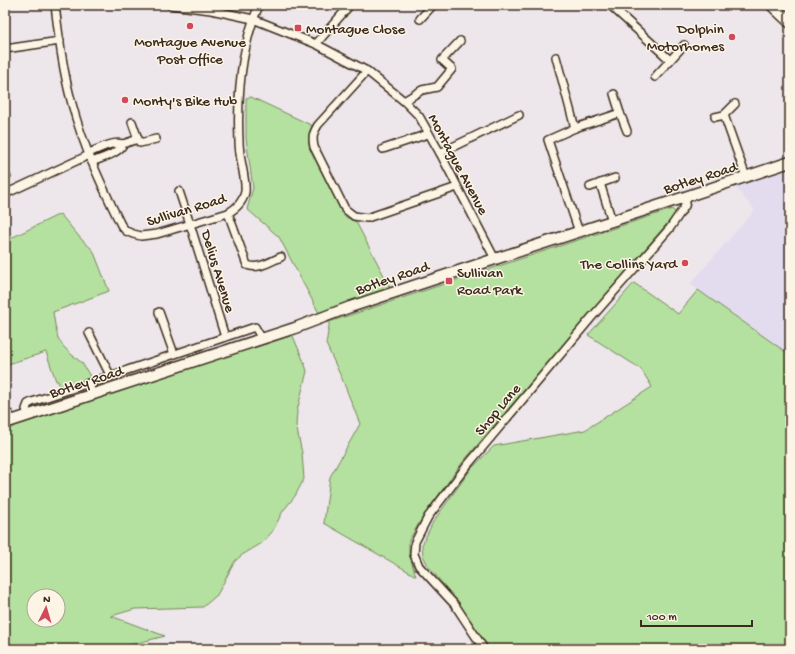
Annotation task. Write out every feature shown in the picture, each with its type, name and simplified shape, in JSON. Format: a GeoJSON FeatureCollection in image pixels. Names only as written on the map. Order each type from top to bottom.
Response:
{"type":"FeatureCollection","features":[{"type":"Feature","properties":{"kind":"main road"},"geometry":{"type":"LineString","coordinates":[[772,5],[790,22]]}},
{"type":"Feature","properties":{"kind":"main road","name":"Botley Road"},"geometry":{"type":"LineString","coordinates":[[8,422],[206,358],[295,328],[350,307],[790,162]]}},
{"type":"Feature","properties":{"kind":"street"},"geometry":{"type":"LineString","coordinates":[[55,5],[60,5]]}},
{"type":"Feature","properties":{"kind":"street","name":"Sullivan Road"},"geometry":{"type":"LineString","coordinates":[[55,5],[66,78],[80,131],[92,162],[121,225],[126,231],[141,236],[157,234],[228,213],[238,206],[242,200],[245,193],[245,186],[239,142],[238,100],[247,44],[253,19],[259,5]]}},
{"type":"Feature","properties":{"kind":"street","name":"Montague Avenue"},"geometry":{"type":"LineString","coordinates":[[170,5],[211,10],[253,19],[316,44],[367,71],[404,101],[419,116],[495,259]]}},
{"type":"Feature","properties":{"kind":"street"},"geometry":{"type":"LineString","coordinates":[[316,44],[350,5]]}},
{"type":"Feature","properties":{"kind":"street"},"geometry":{"type":"LineString","coordinates":[[610,5],[670,60]]}},
{"type":"Feature","properties":{"kind":"street"},"geometry":{"type":"LineString","coordinates":[[420,19],[430,6]]}},
{"type":"Feature","properties":{"kind":"street"},"geometry":{"type":"LineString","coordinates":[[5,49],[60,41]]}},
{"type":"Feature","properties":{"kind":"street"},"geometry":{"type":"LineString","coordinates":[[404,101],[422,90],[437,87],[452,69],[442,60],[460,41]]}},
{"type":"Feature","properties":{"kind":"street"},"geometry":{"type":"LineString","coordinates":[[655,77],[684,45]]}},
{"type":"Feature","properties":{"kind":"street"},"geometry":{"type":"LineString","coordinates":[[556,57],[575,128]]}},
{"type":"Feature","properties":{"kind":"street"},"geometry":{"type":"LineString","coordinates":[[367,71],[318,124],[314,132],[314,147],[346,209],[354,216],[367,218],[457,187]]}},
{"type":"Feature","properties":{"kind":"street"},"geometry":{"type":"LineString","coordinates":[[614,94],[627,132]]}},
{"type":"Feature","properties":{"kind":"street"},"geometry":{"type":"LineString","coordinates":[[715,117],[724,114],[735,104]]}},
{"type":"Feature","properties":{"kind":"street"},"geometry":{"type":"LineString","coordinates":[[579,232],[548,140],[575,128],[620,113]]}},
{"type":"Feature","properties":{"kind":"street"},"geometry":{"type":"LineString","coordinates":[[724,114],[746,177]]}},
{"type":"Feature","properties":{"kind":"street"},"geometry":{"type":"LineString","coordinates":[[440,154],[519,115]]}},
{"type":"Feature","properties":{"kind":"street"},"geometry":{"type":"LineString","coordinates":[[132,122],[140,143],[156,139]]}},
{"type":"Feature","properties":{"kind":"street"},"geometry":{"type":"LineString","coordinates":[[383,149],[428,134]]}},
{"type":"Feature","properties":{"kind":"street"},"geometry":{"type":"LineString","coordinates":[[5,194],[113,143],[123,144],[138,139]]}},
{"type":"Feature","properties":{"kind":"street"},"geometry":{"type":"LineString","coordinates":[[92,162],[117,151],[123,144]]}},
{"type":"Feature","properties":{"kind":"street"},"geometry":{"type":"LineString","coordinates":[[590,187],[615,178]]}},
{"type":"Feature","properties":{"kind":"street"},"geometry":{"type":"LineString","coordinates":[[600,183],[612,221]]}},
{"type":"Feature","properties":{"kind":"street","name":"Delius Avenue"},"geometry":{"type":"LineString","coordinates":[[179,191],[225,337]]}},
{"type":"Feature","properties":{"kind":"street","name":"Shop Lane"},"geometry":{"type":"LineString","coordinates":[[484,649],[455,605],[419,566],[414,554],[415,542],[428,517],[466,467],[670,228],[685,206],[685,197]]}},
{"type":"Feature","properties":{"kind":"street"},"geometry":{"type":"LineString","coordinates":[[228,213],[246,265],[256,267],[281,257]]}},
{"type":"Feature","properties":{"kind":"street"},"geometry":{"type":"LineString","coordinates":[[159,312],[174,354]]}},
{"type":"Feature","properties":{"kind":"street"},"geometry":{"type":"LineString","coordinates":[[28,415],[26,409],[28,404],[32,402],[255,327],[262,339]]}},
{"type":"Feature","properties":{"kind":"street"},"geometry":{"type":"LineString","coordinates":[[89,333],[110,375]]}},
{"type":"Feature","properties":{"kind":"street"},"geometry":{"type":"LineString","coordinates":[[201,345],[206,358]]}},
{"type":"Feature","properties":{"kind":"street"},"geometry":{"type":"LineString","coordinates":[[89,383],[92,394]]}},
{"type":"Feature","properties":{"kind":"street"},"geometry":{"type":"LineString","coordinates":[[5,412],[9,414],[8,422]]}},
{"type":"Feature","properties":{"kind":"shaded area"},"geometry":{"type":"Polygon","coordinates":[[[790,169],[790,355],[690,284],[755,210],[734,186],[790,169]]]}},
{"type":"Feature","properties":{"kind":"green space"},"geometry":{"type":"Polygon","coordinates":[[[251,97],[313,126],[309,134],[309,145],[344,216],[356,222],[392,291],[320,315],[279,237],[247,209],[253,188],[246,138],[246,98],[251,97]]]}},
{"type":"Feature","properties":{"kind":"green space"},"geometry":{"type":"Polygon","coordinates":[[[5,165],[12,177],[5,181],[5,165]]]}},
{"type":"Feature","properties":{"kind":"green space"},"geometry":{"type":"Polygon","coordinates":[[[672,209],[676,213],[462,463],[424,515],[409,540],[409,554],[416,576],[324,523],[330,477],[360,424],[326,344],[329,322],[672,209]]]}},
{"type":"Feature","properties":{"kind":"green space"},"geometry":{"type":"Polygon","coordinates":[[[60,214],[82,240],[93,250],[109,291],[53,312],[58,338],[63,346],[82,363],[91,378],[60,388],[46,352],[5,365],[5,241],[60,214]]]}},
{"type":"Feature","properties":{"kind":"green space"},"geometry":{"type":"Polygon","coordinates":[[[634,283],[678,314],[698,290],[790,355],[790,649],[490,649],[458,602],[428,566],[423,555],[422,545],[433,522],[471,469],[494,446],[585,430],[652,387],[641,369],[588,335],[634,283]]]}},
{"type":"Feature","properties":{"kind":"green space"},"geometry":{"type":"Polygon","coordinates":[[[292,334],[307,371],[297,411],[296,425],[302,453],[304,479],[295,496],[283,511],[272,532],[262,543],[235,561],[217,595],[203,607],[135,609],[111,616],[165,636],[114,649],[5,649],[5,429],[292,334]]]}},
{"type":"Feature","properties":{"kind":"place","name":"Montague Avenue Post Office"},"geometry":{"type":"Point","coordinates":[190,26]}},
{"type":"Feature","properties":{"kind":"place","name":"Montague Close"},"geometry":{"type":"Point","coordinates":[298,28]}},
{"type":"Feature","properties":{"kind":"place","name":"Dolphin Motorhomes"},"geometry":{"type":"Point","coordinates":[732,37]}},
{"type":"Feature","properties":{"kind":"place","name":"Monty's Bike Hub"},"geometry":{"type":"Point","coordinates":[125,100]}},
{"type":"Feature","properties":{"kind":"place","name":"The Collins Yard"},"geometry":{"type":"Point","coordinates":[685,263]}},
{"type":"Feature","properties":{"kind":"place","name":"Sullivan Road Park"},"geometry":{"type":"Point","coordinates":[449,281]}}]}
